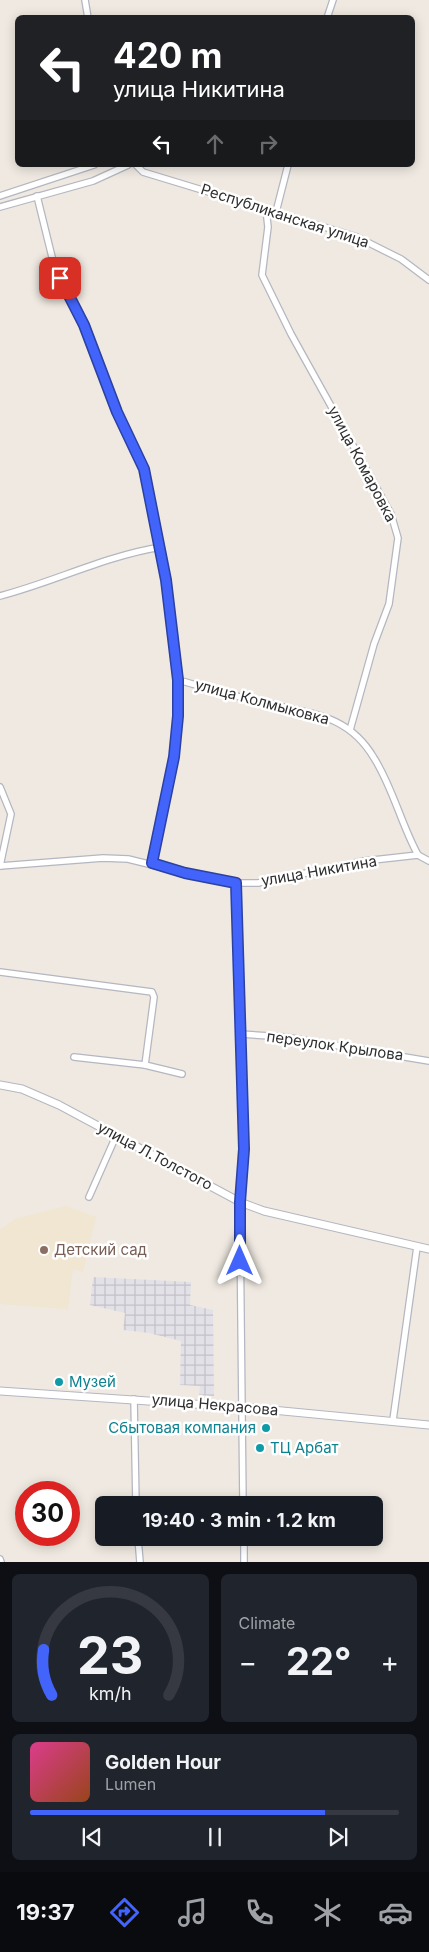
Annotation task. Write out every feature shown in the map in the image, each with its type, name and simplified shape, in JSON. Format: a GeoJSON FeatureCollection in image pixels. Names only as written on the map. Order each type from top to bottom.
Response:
{"type":"FeatureCollection","features":[{"type":"Feature","properties":{"kind":"street"},"geometry":{"type":"LineString","coordinates":[[85,0],[88,15]]}},
{"type":"Feature","properties":{"kind":"street"},"geometry":{"type":"LineString","coordinates":[[328,15],[333,0]]}},
{"type":"Feature","properties":{"kind":"street"},"geometry":{"type":"LineString","coordinates":[[0,196],[88,167]]}},
{"type":"Feature","properties":{"kind":"street"},"geometry":{"type":"LineString","coordinates":[[0,207],[93,181],[124,167]]}},
{"type":"Feature","properties":{"kind":"street","name":"Республиканская улица"},"geometry":{"type":"LineString","coordinates":[[138,167],[143,172],[276,212],[372,244],[401,259],[429,280]]}},
{"type":"Feature","properties":{"kind":"street"},"geometry":{"type":"LineString","coordinates":[[276,212],[287,167]]}},
{"type":"Feature","properties":{"kind":"street"},"geometry":{"type":"LineString","coordinates":[[37,196],[53,261],[67,295],[84,325],[117,412],[144,469],[160,547],[178,680],[174,757],[152,863]]}},
{"type":"Feature","properties":{"kind":"street","name":"улица Комаровка"},"geometry":{"type":"LineString","coordinates":[[266,209],[268,227],[262,275],[290,334],[391,514],[398,538],[389,604],[374,644],[350,730]]}},
{"type":"Feature","properties":{"kind":"street"},"geometry":{"type":"LineString","coordinates":[[0,596],[38,586],[131,552],[160,547]]}},
{"type":"Feature","properties":{"kind":"street","name":"улица Колмыковка"},"geometry":{"type":"LineString","coordinates":[[178,680],[266,703],[319,714],[350,730],[374,757],[418,855]]}},
{"type":"Feature","properties":{"kind":"street"},"geometry":{"type":"LineString","coordinates":[[0,787],[11,814],[0,866]]}},
{"type":"Feature","properties":{"kind":"street"},"geometry":{"type":"LineString","coordinates":[[418,855],[429,861]]}},
{"type":"Feature","properties":{"kind":"street","name":"улица Никитина"},"geometry":{"type":"LineString","coordinates":[[0,866],[103,858],[128,858],[185,873],[236,883],[258,883],[364,861],[418,855]]}},
{"type":"Feature","properties":{"kind":"street"},"geometry":{"type":"LineString","coordinates":[[236,883],[244,1149],[240,1202],[243,1496]]}},
{"type":"Feature","properties":{"kind":"street"},"geometry":{"type":"LineString","coordinates":[[0,972],[152,992],[154,998],[146,1065]]}},
{"type":"Feature","properties":{"kind":"street","name":"переулок Крылова"},"geometry":{"type":"LineString","coordinates":[[240,1034],[285,1037],[429,1061]]}},
{"type":"Feature","properties":{"kind":"street"},"geometry":{"type":"LineString","coordinates":[[74,1057],[146,1065],[182,1074]]}},
{"type":"Feature","properties":{"kind":"street","name":"улица Л.Толстого"},"geometry":{"type":"LineString","coordinates":[[0,1085],[22,1089],[116,1136],[240,1202],[286,1217],[429,1249]]}},
{"type":"Feature","properties":{"kind":"street"},"geometry":{"type":"LineString","coordinates":[[89,1197],[116,1136]]}},
{"type":"Feature","properties":{"kind":"street"},"geometry":{"type":"LineString","coordinates":[[393,1420],[418,1247]]}},
{"type":"Feature","properties":{"kind":"street","name":"улица Некрасова"},"geometry":{"type":"LineString","coordinates":[[0,1391],[134,1399],[393,1420],[429,1425]]}},
{"type":"Feature","properties":{"kind":"street"},"geometry":{"type":"LineString","coordinates":[[134,1399],[136,1496]]}},
{"type":"Feature","properties":{"kind":"street"},"geometry":{"type":"LineString","coordinates":[[139,1546],[140,1562]]}},
{"type":"Feature","properties":{"kind":"street"},"geometry":{"type":"LineString","coordinates":[[244,1546],[244,1562]]}},
{"type":"Feature","properties":{"kind":"shaded area","name":"Детский сад"},"geometry":{"type":"Polygon","coordinates":[[[66,1206],[96,1217],[83,1272],[73,1269],[68,1309],[0,1304],[0,1230],[15,1219],[66,1206]]]}},
{"type":"Feature","properties":{"kind":"shaded area"},"geometry":{"type":"Polygon","coordinates":[[[93,1277],[191,1282],[190,1305],[213,1310],[214,1396],[199,1395],[200,1386],[180,1385],[181,1341],[149,1333],[123,1330],[125,1313],[90,1305],[93,1277]]]}},
{"type":"Feature","properties":{"kind":"place","name":"Детский сад"},"geometry":{"type":"Point","coordinates":[44,1250]}},
{"type":"Feature","properties":{"kind":"place","name":"Музей"},"geometry":{"type":"Point","coordinates":[59,1382]}},
{"type":"Feature","properties":{"kind":"place","name":"Сбытовая компания"},"geometry":{"type":"Point","coordinates":[266,1428]}},
{"type":"Feature","properties":{"kind":"place","name":"ТЦ Арбат"},"geometry":{"type":"Point","coordinates":[260,1448]}},
{"type":"Feature","properties":{"kind":"route"},"geometry":{"type":"LineString","coordinates":[[60,278],[84,325],[117,412],[144,469],[166,580],[178,680],[178,716],[174,757],[152,863],[185,873],[236,883],[244,1149],[240,1202],[240,1261]]}}]}
